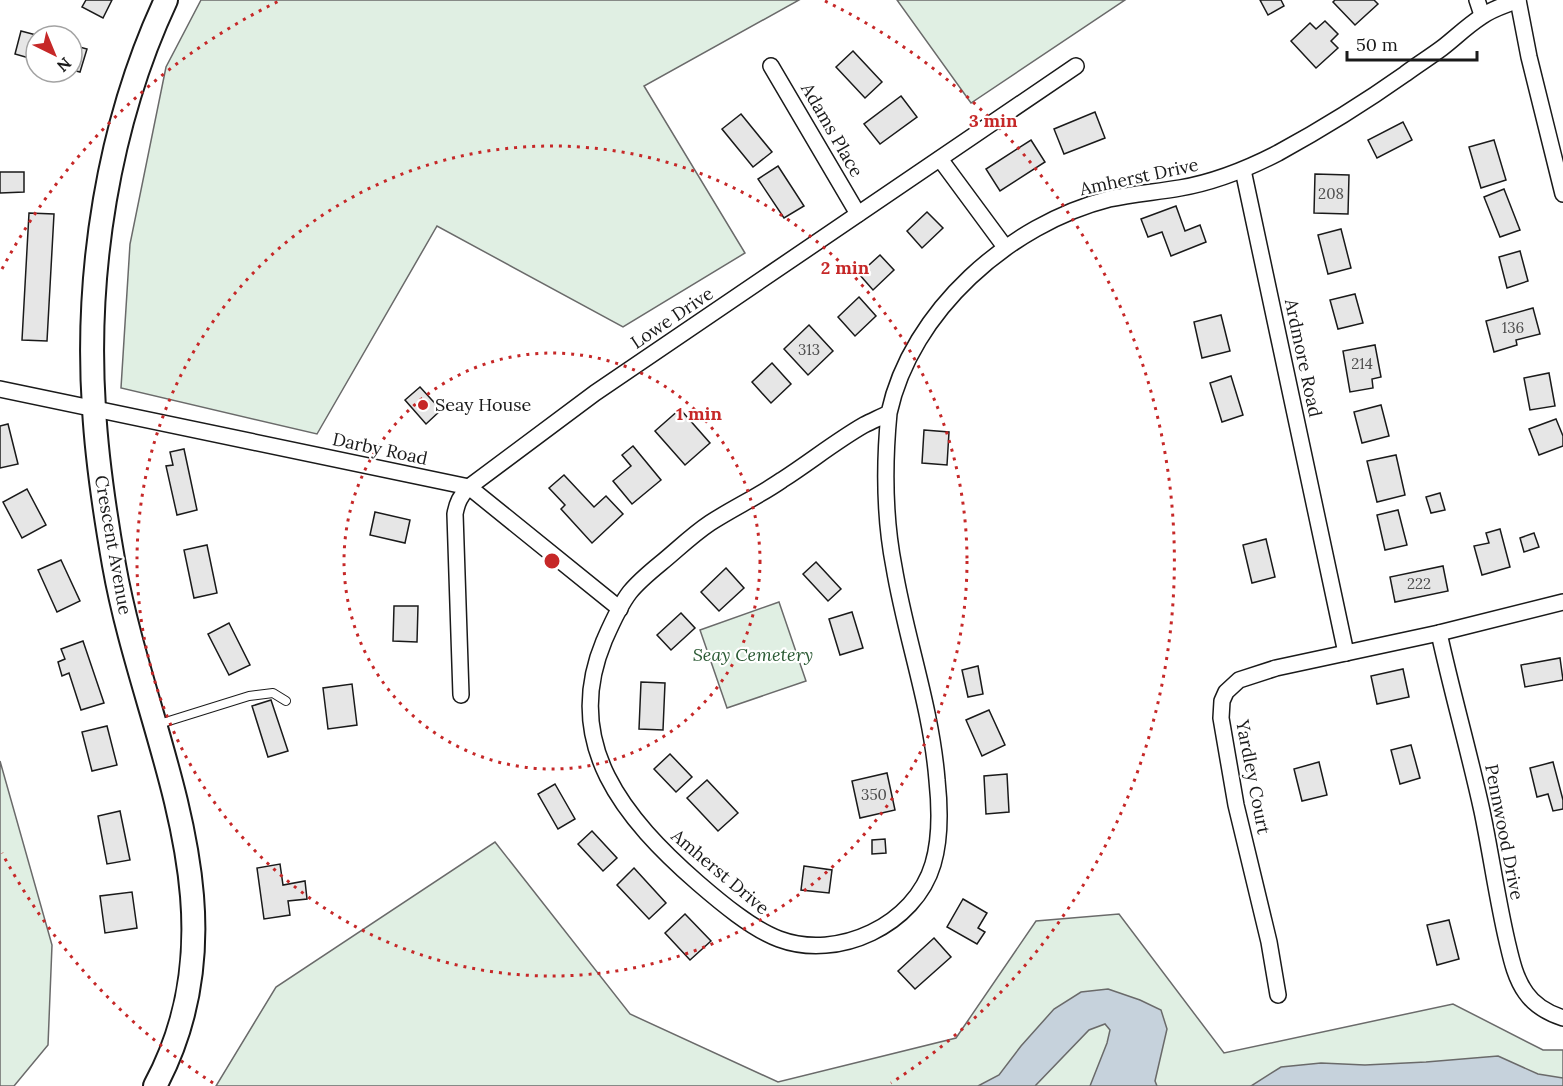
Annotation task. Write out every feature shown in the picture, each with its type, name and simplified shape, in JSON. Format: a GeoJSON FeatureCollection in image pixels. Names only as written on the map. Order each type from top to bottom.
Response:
{"type":"FeatureCollection","features":[{"type":"Feature","properties":{"kind":"street","name":"Crescent Avenue"},"geometry":{"type":"LineString","coordinates":[[155,1086],[172,1049],[184,1013],[191,976],[194,938],[193,901],[180,815],[126,623],[114,567],[101,486],[94,409],[93,354],[94,300],[99,246],[119,132],[137,74],[166,0]]}},
{"type":"Feature","properties":{"kind":"street"},"geometry":{"type":"LineString","coordinates":[[1477,0],[1482,15]]}},
{"type":"Feature","properties":{"kind":"street"},"geometry":{"type":"LineString","coordinates":[[1243,170],[1314,134],[1371,99],[1482,15],[1518,0],[1529,57],[1563,194]]}},
{"type":"Feature","properties":{"kind":"street","name":"Adams Place"},"geometry":{"type":"LineString","coordinates":[[771,66],[858,214]]}},
{"type":"Feature","properties":{"kind":"street","name":"Lowe Drive"},"geometry":{"type":"LineString","coordinates":[[461,695],[454,514],[461,495],[595,393],[1076,66]]}},
{"type":"Feature","properties":{"kind":"street"},"geometry":{"type":"LineString","coordinates":[[940,159],[1005,247]]}},
{"type":"Feature","properties":{"kind":"street","name":"Amherst Drive"},"geometry":{"type":"LineString","coordinates":[[889,413],[864,425],[780,482],[709,524],[640,581],[628,594],[611,623],[594,671],[590,695],[590,719],[594,743],[602,765],[622,801],[658,846],[706,889],[757,928],[780,940],[794,944],[825,945],[842,942],[859,937],[889,922],[912,901],[921,888],[932,865],[938,840],[939,801],[935,750],[893,567],[886,510],[889,413],[900,376],[917,344],[960,287],[981,266],[1005,247],[1043,224],[1082,208],[1125,196],[1202,183],[1243,170]]}},
{"type":"Feature","properties":{"kind":"street","name":"Ardmore Road"},"geometry":{"type":"LineString","coordinates":[[1243,170],[1346,653]]}},
{"type":"Feature","properties":{"kind":"street","name":"Darby Road"},"geometry":{"type":"LineString","coordinates":[[0,389],[469,487],[620,609]]}},
{"type":"Feature","properties":{"kind":"street"},"geometry":{"type":"LineString","coordinates":[[1346,653],[1439,633],[1563,602]]}},
{"type":"Feature","properties":{"kind":"street","name":"Pennwood Drive"},"geometry":{"type":"LineString","coordinates":[[1439,633],[1482,814],[1511,957],[1525,992],[1536,1005],[1563,1018]]}},
{"type":"Feature","properties":{"kind":"street","name":"Yardley Court"},"geometry":{"type":"LineString","coordinates":[[1278,995],[1269,942],[1236,805],[1221,709],[1226,692],[1247,676],[1346,653]]}},
{"type":"Feature","properties":{"kind":"lane"},"geometry":{"type":"LineString","coordinates":[[156,725],[249,696],[273,693],[286,701]]}},
{"type":"Feature","properties":{"kind":"green space"},"geometry":{"type":"Polygon","coordinates":[[[201,0],[799,0],[644,86],[745,253],[623,327],[437,226],[317,434],[121,388],[130,244],[166,67],[201,0]]]}},
{"type":"Feature","properties":{"kind":"green space"},"geometry":{"type":"Polygon","coordinates":[[[897,0],[1125,0],[971,103],[897,0]]]}},
{"type":"Feature","properties":{"kind":"green space","name":"Seay Cemetery"},"geometry":{"type":"Polygon","coordinates":[[[779,602],[806,681],[727,708],[700,630],[779,602]]]}},
{"type":"Feature","properties":{"kind":"green space"},"geometry":{"type":"Polygon","coordinates":[[[0,761],[52,945],[48,1045],[14,1086],[0,1086],[0,761]]]}},
{"type":"Feature","properties":{"kind":"green space"},"geometry":{"type":"Polygon","coordinates":[[[495,842],[630,1014],[778,1082],[956,1038],[1036,921],[1119,914],[1224,1053],[1453,1004],[1543,1050],[1563,1050],[1563,1086],[216,1086],[276,987],[495,842]]]}},
{"type":"Feature","properties":{"kind":"shaded area"},"geometry":{"type":"Polygon","coordinates":[[[1108,989],[1161,1010],[1167,1029],[1155,1081],[1157,1086],[1090,1086],[1107,1043],[1110,1030],[1105,1024],[1089,1030],[1035,1086],[978,1086],[999,1075],[1054,1009],[1081,992],[1108,989]]]}},
{"type":"Feature","properties":{"kind":"shaded area"},"geometry":{"type":"Polygon","coordinates":[[[1498,1056],[1538,1074],[1563,1078],[1563,1086],[1251,1086],[1281,1067],[1321,1063],[1365,1065],[1426,1062],[1498,1056]]]}},
{"type":"Feature","properties":{"kind":"building"},"geometry":{"type":"Polygon","coordinates":[[[86,0],[112,0],[103,18],[82,7],[86,0]]]}},
{"type":"Feature","properties":{"kind":"building"},"geometry":{"type":"Polygon","coordinates":[[[1260,0],[1281,0],[1284,6],[1268,15],[1260,0]]]}},
{"type":"Feature","properties":{"kind":"building"},"geometry":{"type":"Polygon","coordinates":[[[1335,0],[1374,0],[1378,4],[1355,25],[1333,2],[1335,0]]]}},
{"type":"Feature","properties":{"kind":"building"},"geometry":{"type":"Polygon","coordinates":[[[1325,21],[1338,34],[1331,41],[1338,48],[1316,68],[1291,41],[1310,23],[1316,29],[1325,21]]]}},
{"type":"Feature","properties":{"kind":"building"},"geometry":{"type":"Polygon","coordinates":[[[21,31],[24,32],[24,57],[15,54],[21,31]]]}},
{"type":"Feature","properties":{"kind":"building"},"geometry":{"type":"Polygon","coordinates":[[[853,51],[882,82],[865,98],[836,67],[853,51]]]}},
{"type":"Feature","properties":{"kind":"building"},"geometry":{"type":"Polygon","coordinates":[[[901,96],[917,117],[880,144],[864,124],[901,96]]]}},
{"type":"Feature","properties":{"kind":"building"},"geometry":{"type":"Polygon","coordinates":[[[1095,112],[1105,138],[1064,154],[1054,129],[1095,112]]]}},
{"type":"Feature","properties":{"kind":"building"},"geometry":{"type":"Polygon","coordinates":[[[741,114],[772,152],[753,167],[722,129],[741,114]]]}},
{"type":"Feature","properties":{"kind":"building"},"geometry":{"type":"Polygon","coordinates":[[[1403,122],[1412,140],[1377,158],[1368,140],[1403,122]]]}},
{"type":"Feature","properties":{"kind":"building"},"geometry":{"type":"Polygon","coordinates":[[[1031,140],[1045,162],[1000,191],[986,169],[1031,140]]]}},
{"type":"Feature","properties":{"kind":"building"},"geometry":{"type":"Polygon","coordinates":[[[1494,140],[1506,180],[1481,188],[1469,147],[1494,140]]]}},
{"type":"Feature","properties":{"kind":"building"},"geometry":{"type":"Polygon","coordinates":[[[778,166],[804,206],[784,218],[758,179],[778,166]]]}},
{"type":"Feature","properties":{"kind":"building"},"geometry":{"type":"Polygon","coordinates":[[[0,172],[24,172],[24,192],[0,193],[0,172]]]}},
{"type":"Feature","properties":{"kind":"building"},"geometry":{"type":"Polygon","coordinates":[[[1315,174],[1349,175],[1348,214],[1314,213],[1315,174]]]}},
{"type":"Feature","properties":{"kind":"building"},"geometry":{"type":"Polygon","coordinates":[[[1504,189],[1520,230],[1500,237],[1484,197],[1504,189]]]}},
{"type":"Feature","properties":{"kind":"building"},"geometry":{"type":"Polygon","coordinates":[[[1176,206],[1185,231],[1200,225],[1206,242],[1171,256],[1162,232],[1148,237],[1141,219],[1176,206]]]}},
{"type":"Feature","properties":{"kind":"building"},"geometry":{"type":"Polygon","coordinates":[[[927,212],[943,228],[922,248],[907,231],[927,212]]]}},
{"type":"Feature","properties":{"kind":"building"},"geometry":{"type":"Polygon","coordinates":[[[29,213],[54,214],[47,341],[22,340],[29,213]]]}},
{"type":"Feature","properties":{"kind":"building"},"geometry":{"type":"Polygon","coordinates":[[[1341,229],[1351,268],[1328,274],[1318,235],[1341,229]]]}},
{"type":"Feature","properties":{"kind":"building"},"geometry":{"type":"Polygon","coordinates":[[[1520,251],[1528,281],[1507,288],[1499,257],[1520,251]]]}},
{"type":"Feature","properties":{"kind":"building"},"geometry":{"type":"Polygon","coordinates":[[[880,255],[894,270],[873,290],[859,274],[880,255]]]}},
{"type":"Feature","properties":{"kind":"building"},"geometry":{"type":"Polygon","coordinates":[[[1355,294],[1363,323],[1338,329],[1330,300],[1355,294]]]}},
{"type":"Feature","properties":{"kind":"building"},"geometry":{"type":"Polygon","coordinates":[[[859,297],[876,316],[855,336],[838,317],[859,297]]]}},
{"type":"Feature","properties":{"kind":"building"},"geometry":{"type":"Polygon","coordinates":[[[1533,308],[1540,334],[1516,340],[1517,345],[1494,352],[1486,321],[1533,308]]]}},
{"type":"Feature","properties":{"kind":"building"},"geometry":{"type":"Polygon","coordinates":[[[1221,315],[1230,351],[1202,358],[1194,322],[1221,315]]]}},
{"type":"Feature","properties":{"kind":"building"},"geometry":{"type":"Polygon","coordinates":[[[809,325],[833,351],[808,375],[784,349],[809,325]]]}},
{"type":"Feature","properties":{"kind":"building"},"geometry":{"type":"Polygon","coordinates":[[[1375,345],[1381,377],[1372,379],[1373,388],[1350,392],[1343,351],[1375,345]]]}},
{"type":"Feature","properties":{"kind":"building"},"geometry":{"type":"Polygon","coordinates":[[[772,363],[791,384],[771,403],[752,382],[772,363]]]}},
{"type":"Feature","properties":{"kind":"building"},"geometry":{"type":"Polygon","coordinates":[[[1549,373],[1555,406],[1530,410],[1524,378],[1549,373]]]}},
{"type":"Feature","properties":{"kind":"building"},"geometry":{"type":"Polygon","coordinates":[[[1231,376],[1243,415],[1222,422],[1210,383],[1231,376]]]}},
{"type":"Feature","properties":{"kind":"building","name":"Seay House"},"geometry":{"type":"Polygon","coordinates":[[[420,387],[441,410],[426,424],[405,400],[420,387]]]}},
{"type":"Feature","properties":{"kind":"building"},"geometry":{"type":"Polygon","coordinates":[[[1381,405],[1389,436],[1362,443],[1354,412],[1381,405]]]}},
{"type":"Feature","properties":{"kind":"building"},"geometry":{"type":"Polygon","coordinates":[[[680,409],[710,443],[685,465],[655,431],[680,409]]]}},
{"type":"Feature","properties":{"kind":"building"},"geometry":{"type":"Polygon","coordinates":[[[1556,419],[1563,436],[1563,446],[1539,455],[1529,429],[1556,419]]]}},
{"type":"Feature","properties":{"kind":"building"},"geometry":{"type":"Polygon","coordinates":[[[8,424],[18,464],[0,468],[0,426],[8,424]]]}},
{"type":"Feature","properties":{"kind":"building"},"geometry":{"type":"Polygon","coordinates":[[[924,430],[949,432],[947,465],[922,463],[924,430]]]}},
{"type":"Feature","properties":{"kind":"building"},"geometry":{"type":"Polygon","coordinates":[[[633,446],[661,480],[632,504],[613,481],[631,466],[622,455],[633,446]]]}},
{"type":"Feature","properties":{"kind":"building"},"geometry":{"type":"Polygon","coordinates":[[[184,449],[197,510],[177,515],[166,466],[173,465],[170,452],[184,449]]]}},
{"type":"Feature","properties":{"kind":"building"},"geometry":{"type":"Polygon","coordinates":[[[1396,455],[1405,495],[1377,502],[1367,461],[1396,455]]]}},
{"type":"Feature","properties":{"kind":"building"},"geometry":{"type":"Polygon","coordinates":[[[564,475],[594,507],[606,496],[623,514],[592,543],[561,509],[565,505],[549,488],[564,475]]]}},
{"type":"Feature","properties":{"kind":"building"},"geometry":{"type":"Polygon","coordinates":[[[27,489],[46,525],[22,538],[3,502],[27,489]]]}},
{"type":"Feature","properties":{"kind":"building"},"geometry":{"type":"Polygon","coordinates":[[[1440,493],[1445,510],[1431,513],[1426,497],[1440,493]]]}},
{"type":"Feature","properties":{"kind":"building"},"geometry":{"type":"Polygon","coordinates":[[[1398,510],[1407,545],[1385,550],[1377,515],[1398,510]]]}},
{"type":"Feature","properties":{"kind":"building"},"geometry":{"type":"Polygon","coordinates":[[[375,512],[410,520],[405,543],[370,535],[375,512]]]}},
{"type":"Feature","properties":{"kind":"building"},"geometry":{"type":"Polygon","coordinates":[[[1500,529],[1510,567],[1482,575],[1474,546],[1489,543],[1486,533],[1500,529]]]}},
{"type":"Feature","properties":{"kind":"building"},"geometry":{"type":"Polygon","coordinates":[[[1534,533],[1539,547],[1524,552],[1520,538],[1534,533]]]}},
{"type":"Feature","properties":{"kind":"building"},"geometry":{"type":"Polygon","coordinates":[[[1266,539],[1275,577],[1252,583],[1243,545],[1266,539]]]}},
{"type":"Feature","properties":{"kind":"building"},"geometry":{"type":"Polygon","coordinates":[[[207,545],[217,593],[194,598],[184,550],[207,545]]]}},
{"type":"Feature","properties":{"kind":"building"},"geometry":{"type":"Polygon","coordinates":[[[61,560],[80,601],[57,612],[38,570],[61,560]]]}},
{"type":"Feature","properties":{"kind":"building"},"geometry":{"type":"Polygon","coordinates":[[[816,562],[841,589],[828,601],[803,574],[816,562]]]}},
{"type":"Feature","properties":{"kind":"building"},"geometry":{"type":"Polygon","coordinates":[[[1443,566],[1448,591],[1395,602],[1390,577],[1443,566]]]}},
{"type":"Feature","properties":{"kind":"building"},"geometry":{"type":"Polygon","coordinates":[[[726,568],[744,588],[719,611],[701,592],[726,568]]]}},
{"type":"Feature","properties":{"kind":"building"},"geometry":{"type":"Polygon","coordinates":[[[394,606],[418,606],[417,642],[393,641],[394,606]]]}},
{"type":"Feature","properties":{"kind":"building"},"geometry":{"type":"Polygon","coordinates":[[[852,612],[863,648],[840,655],[829,619],[852,612]]]}},
{"type":"Feature","properties":{"kind":"building"},"geometry":{"type":"Polygon","coordinates":[[[681,613],[695,628],[671,650],[657,635],[681,613]]]}},
{"type":"Feature","properties":{"kind":"building"},"geometry":{"type":"Polygon","coordinates":[[[229,623],[250,665],[229,675],[208,634],[229,623]]]}},
{"type":"Feature","properties":{"kind":"building"},"geometry":{"type":"Polygon","coordinates":[[[83,641],[104,703],[81,710],[69,673],[62,676],[58,662],[65,659],[61,649],[83,641]]]}},
{"type":"Feature","properties":{"kind":"building"},"geometry":{"type":"Polygon","coordinates":[[[1560,658],[1563,680],[1525,687],[1521,665],[1560,658]]]}},
{"type":"Feature","properties":{"kind":"building"},"geometry":{"type":"Polygon","coordinates":[[[978,666],[983,694],[968,697],[962,670],[978,666]]]}},
{"type":"Feature","properties":{"kind":"building"},"geometry":{"type":"Polygon","coordinates":[[[1403,669],[1409,697],[1377,704],[1371,676],[1403,669]]]}},
{"type":"Feature","properties":{"kind":"building"},"geometry":{"type":"Polygon","coordinates":[[[641,682],[665,683],[663,730],[639,729],[641,682]]]}},
{"type":"Feature","properties":{"kind":"building"},"geometry":{"type":"Polygon","coordinates":[[[352,684],[357,725],[328,729],[323,688],[352,684]]]}},
{"type":"Feature","properties":{"kind":"building"},"geometry":{"type":"Polygon","coordinates":[[[271,700],[288,751],[268,757],[252,706],[271,700]]]}},
{"type":"Feature","properties":{"kind":"building"},"geometry":{"type":"Polygon","coordinates":[[[989,710],[1005,745],[982,756],[966,720],[989,710]]]}},
{"type":"Feature","properties":{"kind":"building"},"geometry":{"type":"Polygon","coordinates":[[[107,726],[117,765],[92,771],[82,732],[107,726]]]}},
{"type":"Feature","properties":{"kind":"building"},"geometry":{"type":"Polygon","coordinates":[[[1411,745],[1420,778],[1400,784],[1391,750],[1411,745]]]}},
{"type":"Feature","properties":{"kind":"building"},"geometry":{"type":"Polygon","coordinates":[[[670,754],[692,777],[676,792],[654,769],[670,754]]]}},
{"type":"Feature","properties":{"kind":"building"},"geometry":{"type":"Polygon","coordinates":[[[1319,762],[1327,795],[1302,801],[1294,769],[1319,762]]]}},
{"type":"Feature","properties":{"kind":"building"},"geometry":{"type":"Polygon","coordinates":[[[1553,762],[1563,800],[1563,809],[1553,811],[1548,794],[1537,797],[1530,768],[1553,762]]]}},
{"type":"Feature","properties":{"kind":"building"},"geometry":{"type":"Polygon","coordinates":[[[887,773],[895,810],[860,818],[852,781],[887,773]]]}},
{"type":"Feature","properties":{"kind":"building"},"geometry":{"type":"Polygon","coordinates":[[[1007,774],[1009,812],[986,814],[984,776],[1007,774]]]}},
{"type":"Feature","properties":{"kind":"building"},"geometry":{"type":"Polygon","coordinates":[[[707,780],[738,813],[718,831],[687,798],[707,780]]]}},
{"type":"Feature","properties":{"kind":"building"},"geometry":{"type":"Polygon","coordinates":[[[555,784],[575,819],[558,829],[538,794],[555,784]]]}},
{"type":"Feature","properties":{"kind":"building"},"geometry":{"type":"Polygon","coordinates":[[[120,811],[130,860],[107,864],[98,816],[120,811]]]}},
{"type":"Feature","properties":{"kind":"building"},"geometry":{"type":"Polygon","coordinates":[[[592,831],[617,858],[603,871],[578,844],[592,831]]]}},
{"type":"Feature","properties":{"kind":"building"},"geometry":{"type":"Polygon","coordinates":[[[885,839],[886,853],[872,854],[872,840],[885,839]]]}},
{"type":"Feature","properties":{"kind":"building"},"geometry":{"type":"Polygon","coordinates":[[[280,864],[283,885],[305,881],[307,899],[288,901],[290,915],[264,919],[257,868],[280,864]]]}},
{"type":"Feature","properties":{"kind":"building"},"geometry":{"type":"Polygon","coordinates":[[[804,866],[832,870],[829,893],[801,890],[804,866]]]}},
{"type":"Feature","properties":{"kind":"building"},"geometry":{"type":"Polygon","coordinates":[[[634,868],[666,903],[649,919],[617,885],[634,868]]]}},
{"type":"Feature","properties":{"kind":"building"},"geometry":{"type":"Polygon","coordinates":[[[132,892],[137,928],[105,933],[100,896],[132,892]]]}},
{"type":"Feature","properties":{"kind":"building"},"geometry":{"type":"Polygon","coordinates":[[[963,899],[987,913],[978,928],[985,932],[977,944],[947,927],[963,899]]]}},
{"type":"Feature","properties":{"kind":"building"},"geometry":{"type":"Polygon","coordinates":[[[685,914],[711,941],[690,960],[665,933],[685,914]]]}},
{"type":"Feature","properties":{"kind":"building"},"geometry":{"type":"Polygon","coordinates":[[[1449,920],[1459,959],[1437,965],[1427,925],[1449,920]]]}},
{"type":"Feature","properties":{"kind":"building"},"geometry":{"type":"Polygon","coordinates":[[[934,938],[951,957],[915,989],[898,971],[934,938]]]}},
{"type":"Feature","properties":{"kind":"place","name":"Seay House"},"geometry":{"type":"Point","coordinates":[423,405]}}]}
